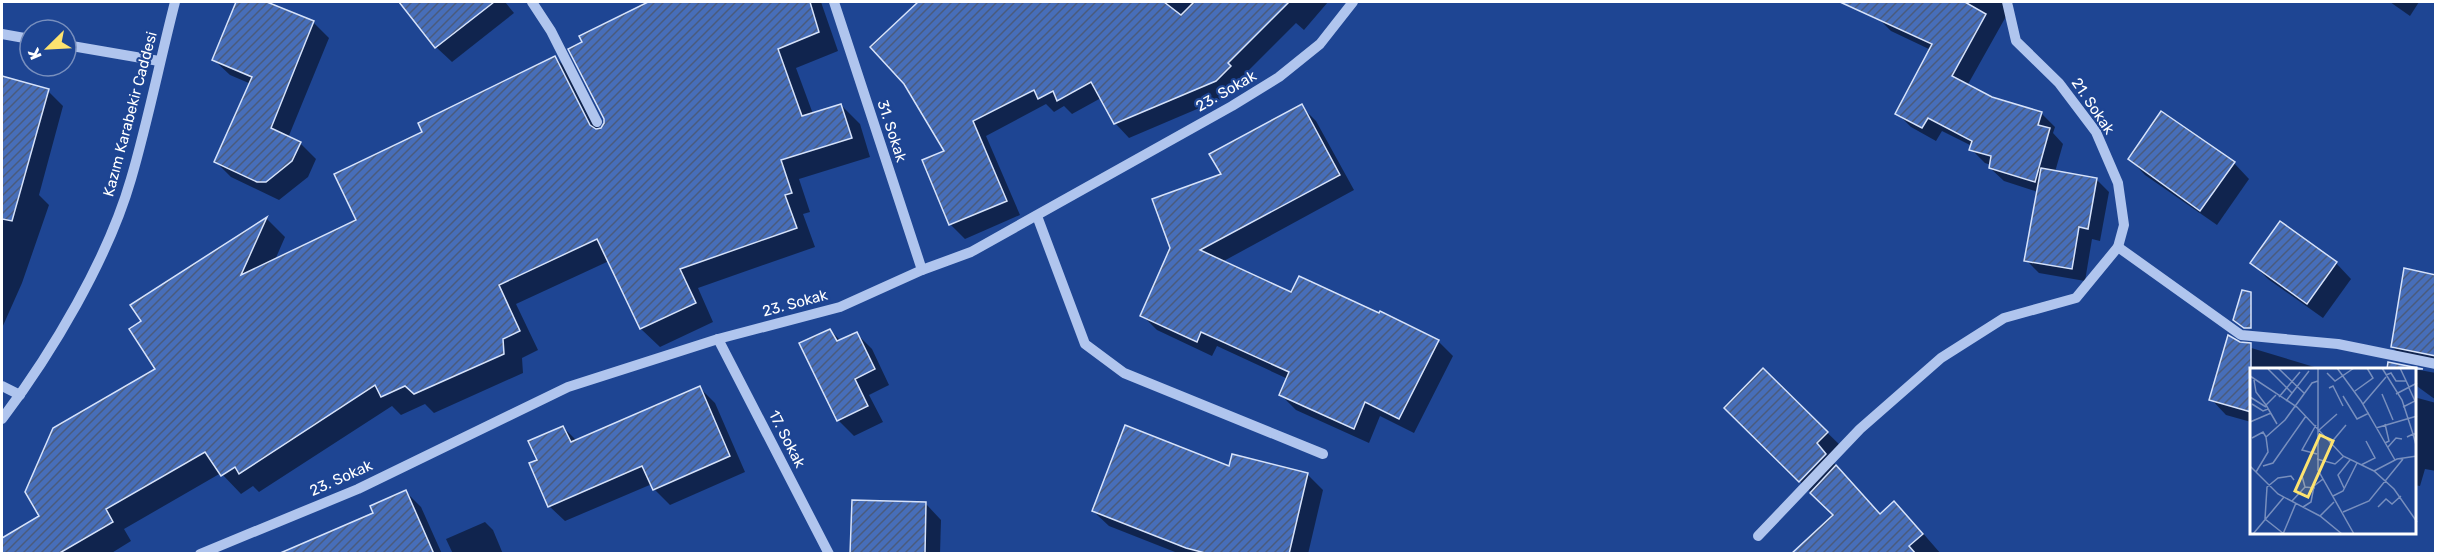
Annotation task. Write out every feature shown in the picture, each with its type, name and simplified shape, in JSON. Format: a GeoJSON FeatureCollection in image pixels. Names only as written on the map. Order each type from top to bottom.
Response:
{"type":"FeatureCollection","features":[{"type":"Feature","properties":{"kind":"street","name":"Kazım Karabekir Caddesi"},"geometry":{"type":"LineString","coordinates":[[2,419],[20,395],[80,299],[113,231],[131,179],[175,2]]}},
{"type":"Feature","properties":{"kind":"street"},"geometry":{"type":"LineString","coordinates":[[532,2],[551,31],[597,122]]}},
{"type":"Feature","properties":{"kind":"street","name":"31. Sokak"},"geometry":{"type":"LineString","coordinates":[[834,2],[922,270]]}},
{"type":"Feature","properties":{"kind":"street","name":"23. Sokak"},"geometry":{"type":"LineString","coordinates":[[200,554],[358,489],[568,387],[718,339],[840,307],[922,270],[971,252],[1279,77],[1320,44],[1353,2]]}},
{"type":"Feature","properties":{"kind":"street","name":"21. Sokak"},"geometry":{"type":"LineString","coordinates":[[1758,536],[1860,429],[1941,358],[2004,318],[2076,298],[2118,247],[2124,225],[2118,183],[2096,132],[2059,83],[2016,41],[2007,2]]}},
{"type":"Feature","properties":{"kind":"street"},"geometry":{"type":"LineString","coordinates":[[2,34],[18,37]]}},
{"type":"Feature","properties":{"kind":"street"},"geometry":{"type":"LineString","coordinates":[[78,47],[159,61]]}},
{"type":"Feature","properties":{"kind":"street"},"geometry":{"type":"LineString","coordinates":[[1037,216],[1085,344],[1124,373],[1323,454]]}},
{"type":"Feature","properties":{"kind":"street"},"geometry":{"type":"LineString","coordinates":[[2118,247],[2241,335],[2338,344],[2436,364]]}},
{"type":"Feature","properties":{"kind":"street","name":"17. Sokak"},"geometry":{"type":"LineString","coordinates":[[718,339],[829,554]]}},
{"type":"Feature","properties":{"kind":"street"},"geometry":{"type":"LineString","coordinates":[[2,386],[20,395]]}},
{"type":"Feature","properties":{"kind":"building"},"geometry":{"type":"Polygon","coordinates":[[[236,2],[267,2],[314,21],[271,128],[301,142],[292,161],[266,182],[257,182],[214,162],[252,77],[212,60],[236,2]]]}},
{"type":"Feature","properties":{"kind":"building"},"geometry":{"type":"Polygon","coordinates":[[[399,2],[494,2],[435,48],[399,2]]]}},
{"type":"Feature","properties":{"kind":"building"},"geometry":{"type":"Polygon","coordinates":[[[648,2],[810,2],[819,32],[778,49],[802,116],[841,104],[852,138],[781,160],[792,193],[785,195],[797,228],[680,269],[696,303],[640,329],[597,239],[499,285],[520,331],[503,339],[504,354],[414,394],[405,386],[381,397],[375,385],[239,474],[235,467],[221,476],[205,452],[106,509],[113,522],[58,554],[2,554],[2,538],[39,516],[25,492],[53,428],[155,369],[129,329],[141,321],[130,305],[267,217],[241,275],[356,220],[334,174],[422,132],[418,123],[555,56],[590,125],[596,129],[601,128],[604,119],[568,49],[582,42],[579,36],[648,2]]]}},
{"type":"Feature","properties":{"kind":"building"},"geometry":{"type":"Polygon","coordinates":[[[918,2],[1164,2],[1181,15],[1194,2],[1289,2],[1228,63],[1231,66],[1216,81],[1114,124],[1091,82],[1057,101],[1053,91],[1038,99],[1034,90],[973,121],[1007,201],[949,225],[922,160],[944,151],[904,84],[870,47],[918,2]]]}},
{"type":"Feature","properties":{"kind":"building"},"geometry":{"type":"Polygon","coordinates":[[[1840,2],[1965,2],[1986,14],[1952,76],[1992,97],[2042,112],[2038,125],[2050,128],[2035,182],[1989,168],[1991,156],[1969,150],[1972,141],[1928,118],[1922,128],[1895,114],[1932,44],[1840,2]]]}},
{"type":"Feature","properties":{"kind":"building"},"geometry":{"type":"Polygon","coordinates":[[[2,76],[49,89],[12,221],[2,219],[2,76]]]}},
{"type":"Feature","properties":{"kind":"building"},"geometry":{"type":"Polygon","coordinates":[[[1302,104],[1340,175],[1200,250],[1291,292],[1299,276],[1379,313],[1380,311],[1439,340],[1399,419],[1365,402],[1354,429],[1279,395],[1289,372],[1201,332],[1197,342],[1140,316],[1170,248],[1152,199],[1221,174],[1209,154],[1302,104]]]}},
{"type":"Feature","properties":{"kind":"building"},"geometry":{"type":"Polygon","coordinates":[[[2161,111],[2235,162],[2200,211],[2128,159],[2161,111]]]}},
{"type":"Feature","properties":{"kind":"building"},"geometry":{"type":"Polygon","coordinates":[[[2041,168],[2097,178],[2088,229],[2079,227],[2072,269],[2024,261],[2041,168]]]}},
{"type":"Feature","properties":{"kind":"building"},"geometry":{"type":"Polygon","coordinates":[[[2280,221],[2337,262],[2307,304],[2250,263],[2280,221]]]}},
{"type":"Feature","properties":{"kind":"building"},"geometry":{"type":"Polygon","coordinates":[[[2404,268],[2436,275],[2436,356],[2391,347],[2404,268]]]}},
{"type":"Feature","properties":{"kind":"building"},"geometry":{"type":"Polygon","coordinates":[[[2242,290],[2251,292],[2251,328],[2244,328],[2233,320],[2242,290]]]}},
{"type":"Feature","properties":{"kind":"building"},"geometry":{"type":"Polygon","coordinates":[[[830,329],[837,341],[857,332],[875,369],[855,379],[868,406],[837,421],[799,343],[830,329]]]}},
{"type":"Feature","properties":{"kind":"building"},"geometry":{"type":"Polygon","coordinates":[[[2228,335],[2240,342],[2251,343],[2250,412],[2209,400],[2228,335]]]}},
{"type":"Feature","properties":{"kind":"building"},"geometry":{"type":"Polygon","coordinates":[[[2388,362],[2423,369],[2416,368],[2387,368],[2388,362]]]}},
{"type":"Feature","properties":{"kind":"building"},"geometry":{"type":"Polygon","coordinates":[[[1763,368],[1828,432],[1817,443],[1826,454],[1799,482],[1724,408],[1763,368]]]}},
{"type":"Feature","properties":{"kind":"building"},"geometry":{"type":"Polygon","coordinates":[[[700,386],[730,456],[653,490],[642,466],[548,507],[529,463],[537,460],[528,441],[563,426],[571,442],[700,386]]]}},
{"type":"Feature","properties":{"kind":"building"},"geometry":{"type":"Polygon","coordinates":[[[1125,425],[1229,466],[1232,454],[1308,473],[1289,554],[1209,554],[1186,548],[1092,511],[1125,425]]]}},
{"type":"Feature","properties":{"kind":"building"},"geometry":{"type":"Polygon","coordinates":[[[1836,465],[1880,514],[1894,501],[1923,534],[1909,546],[1916,554],[1791,554],[1833,515],[1810,493],[1836,465]]]}},
{"type":"Feature","properties":{"kind":"building"},"geometry":{"type":"Polygon","coordinates":[[[406,490],[434,554],[278,554],[373,513],[370,506],[406,490]]]}},
{"type":"Feature","properties":{"kind":"building"},"geometry":{"type":"Polygon","coordinates":[[[852,500],[926,502],[925,554],[850,554],[852,500]]]}}]}
